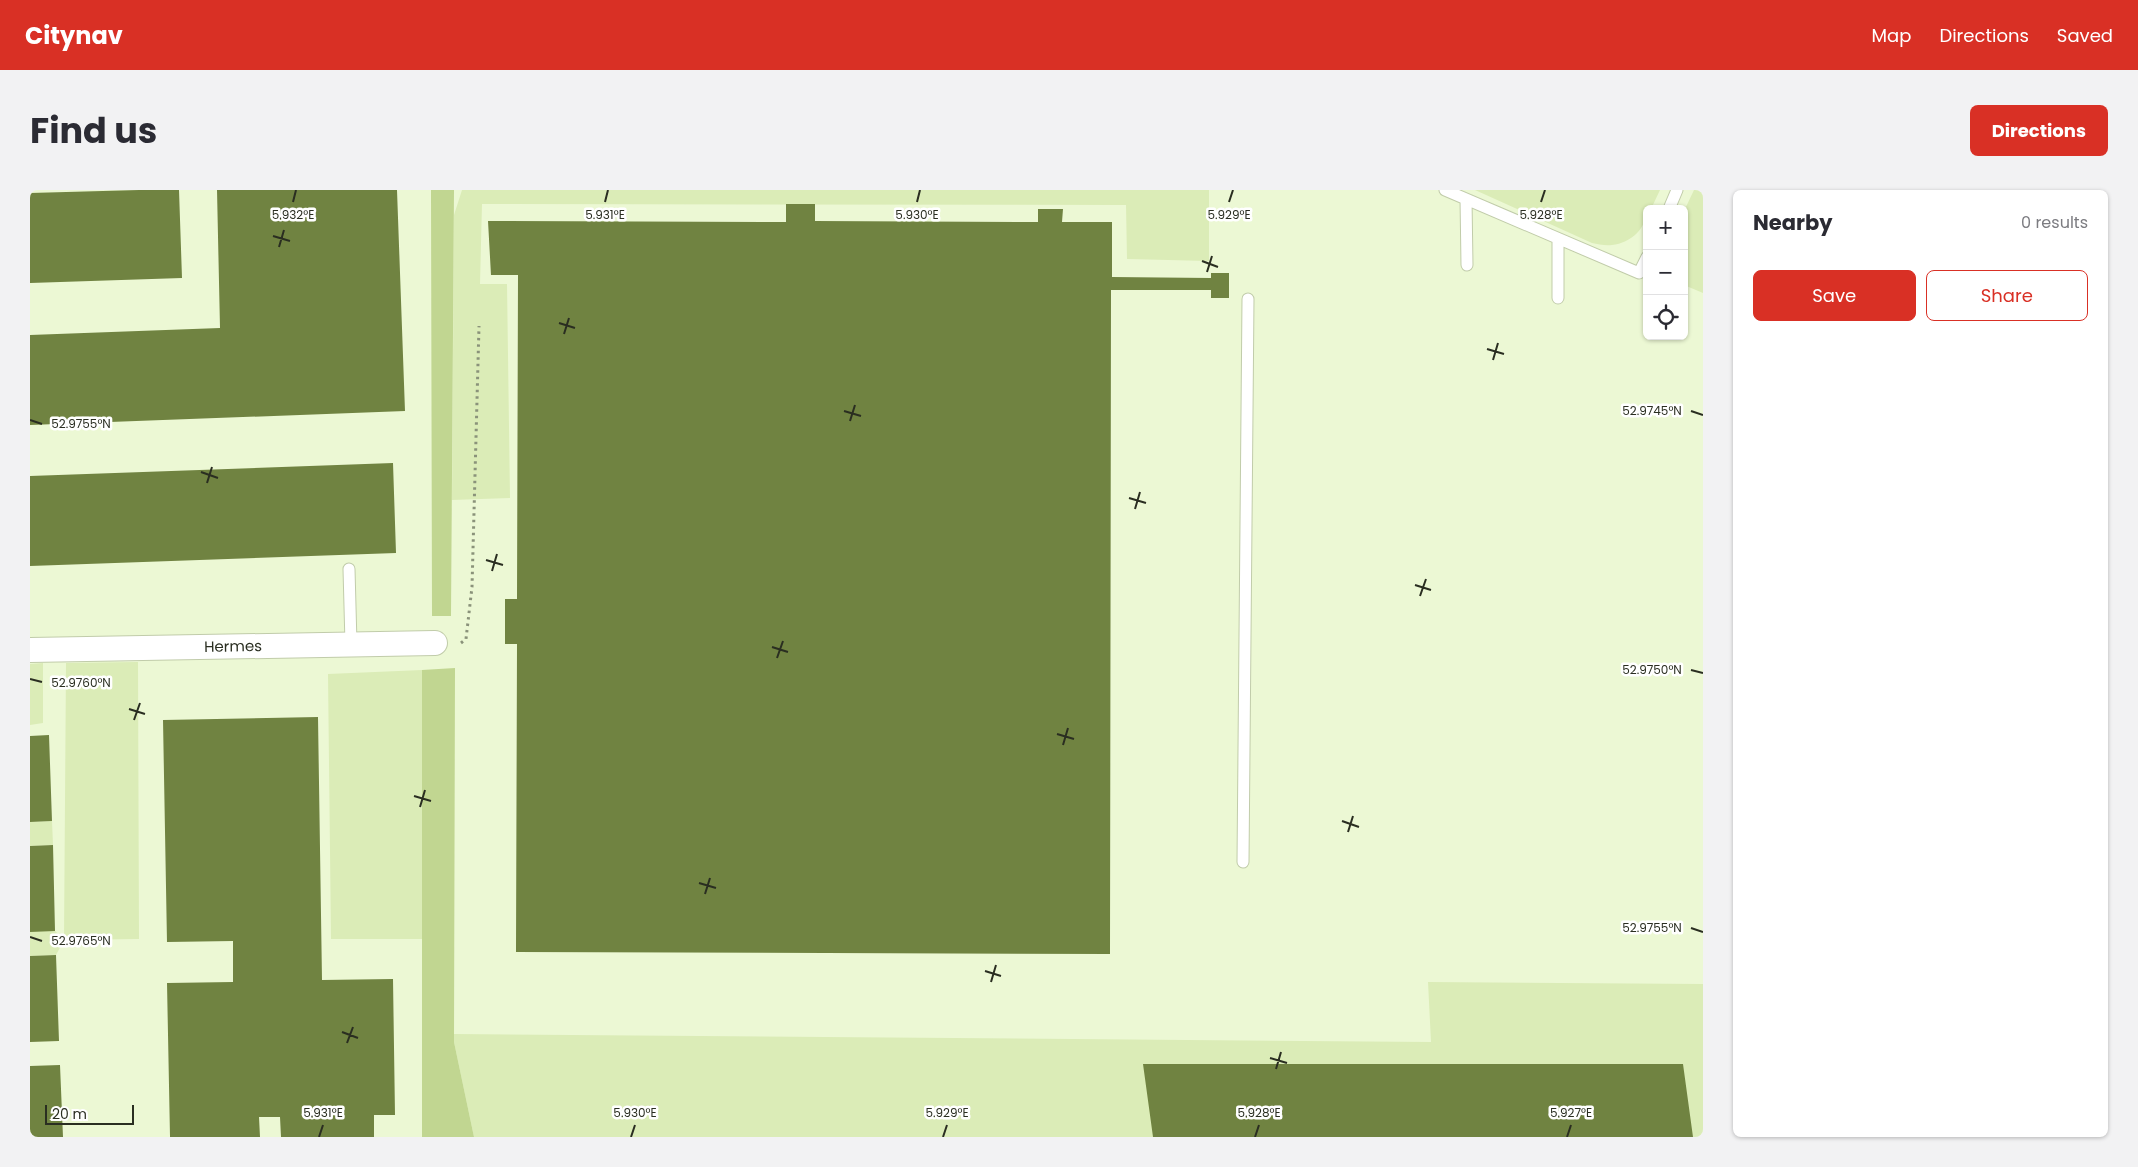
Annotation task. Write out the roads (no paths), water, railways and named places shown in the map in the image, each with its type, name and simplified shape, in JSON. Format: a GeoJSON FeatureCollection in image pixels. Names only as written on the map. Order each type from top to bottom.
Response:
{"type":"FeatureCollection","features":[{"type":"Feature","properties":{"kind":"street","name":"Hermes"},"geometry":{"type":"LineString","coordinates":[[30,650],[435,643]]}},
{"type":"Feature","properties":{"kind":"lane"},"geometry":{"type":"LineString","coordinates":[[1445,190],[1639,273],[1643,265]]}},
{"type":"Feature","properties":{"kind":"lane"},"geometry":{"type":"LineString","coordinates":[[1671,205],[1677,190]]}},
{"type":"Feature","properties":{"kind":"lane"},"geometry":{"type":"LineString","coordinates":[[1466,199],[1467,265]]}},
{"type":"Feature","properties":{"kind":"lane"},"geometry":{"type":"LineString","coordinates":[[1558,239],[1558,298]]}},
{"type":"Feature","properties":{"kind":"lane"},"geometry":{"type":"LineString","coordinates":[[1243,862],[1248,299]]}},
{"type":"Feature","properties":{"kind":"lane"},"geometry":{"type":"LineString","coordinates":[[350,568],[351,644]]}}]}
